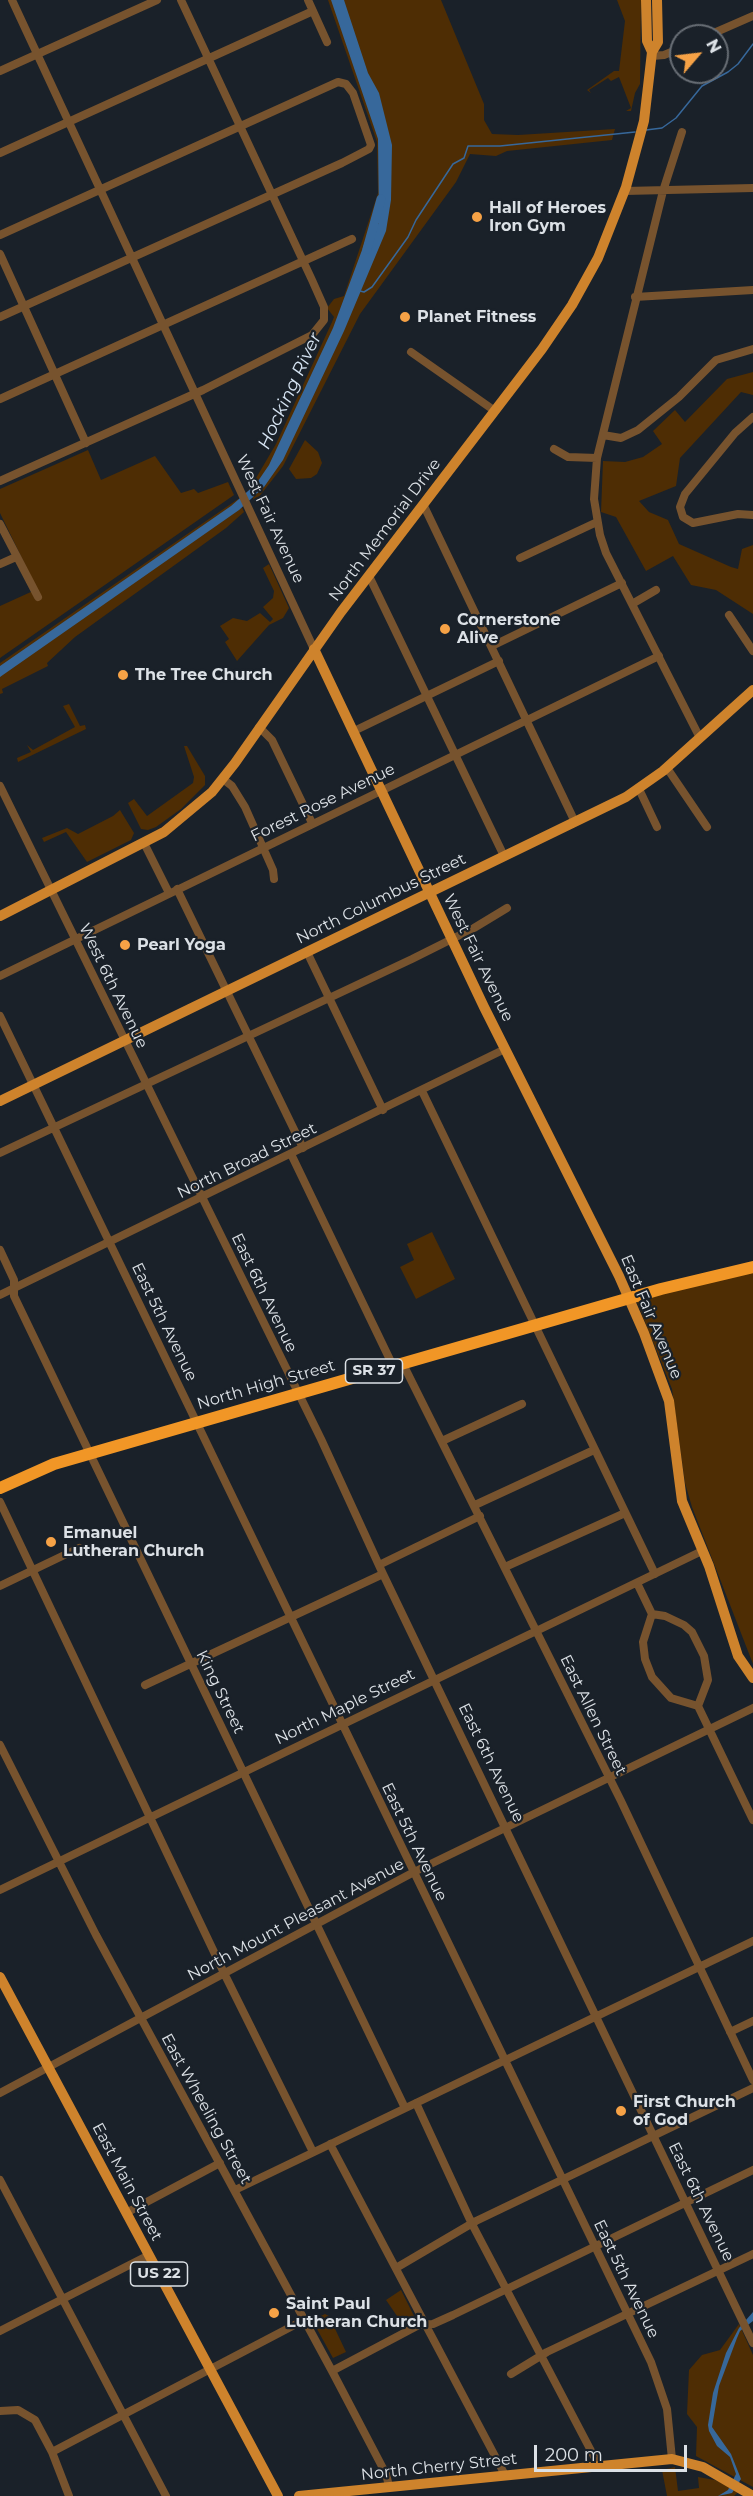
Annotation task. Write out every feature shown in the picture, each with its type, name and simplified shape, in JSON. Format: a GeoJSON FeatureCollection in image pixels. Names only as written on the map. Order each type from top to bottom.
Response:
{"type":"FeatureCollection","features":[{"type":"Feature","properties":{"kind":"highway","name":"North High Street"},"geometry":{"type":"LineString","coordinates":[[0,1488],[40,1469],[91,1454],[629,1299],[753,1267]]}},
{"type":"Feature","properties":{"kind":"main road","name":"North Memorial Drive"},"geometry":{"type":"LineString","coordinates":[[646,0],[647,41],[652,54]]}},
{"type":"Feature","properties":{"kind":"main road","name":"North Memorial Drive"},"geometry":{"type":"LineString","coordinates":[[0,915],[144,843],[189,814],[223,779],[314,649],[495,411],[572,305],[598,258],[625,191],[639,146],[652,54],[658,42],[657,0]]}},
{"type":"Feature","properties":{"kind":"main road","name":"West Fair Avenue"},"geometry":{"type":"LineString","coordinates":[[314,649],[506,1049]]}},
{"type":"Feature","properties":{"kind":"main road","name":"North Columbus Street"},"geometry":{"type":"LineString","coordinates":[[0,1101],[639,789],[667,768],[753,690]]}},
{"type":"Feature","properties":{"kind":"main road","name":"East Fair Avenue"},"geometry":{"type":"LineString","coordinates":[[506,1049],[629,1299],[666,1390],[682,1501],[702,1551],[738,1656],[753,1678]]}},
{"type":"Feature","properties":{"kind":"main road","name":"East Main Street"},"geometry":{"type":"LineString","coordinates":[[0,1977],[278,2496]]}},
{"type":"Feature","properties":{"kind":"main road","name":"North Cherry Street"},"geometry":{"type":"LineString","coordinates":[[299,2496],[384,2490],[505,2475],[672,2459],[697,2464],[753,2496]]}},
{"type":"Feature","properties":{"kind":"street","name":"West Fair Avenue"},"geometry":{"type":"LineString","coordinates":[[12,0],[314,649]]}},
{"type":"Feature","properties":{"kind":"street"},"geometry":{"type":"LineString","coordinates":[[0,71],[157,0]]}},
{"type":"Feature","properties":{"kind":"street"},"geometry":{"type":"LineString","coordinates":[[0,481],[195,394],[312,335],[322,324],[325,310],[181,0]]}},
{"type":"Feature","properties":{"kind":"street"},"geometry":{"type":"LineString","coordinates":[[308,0],[327,42]]}},
{"type":"Feature","properties":{"kind":"street"},"geometry":{"type":"LineString","coordinates":[[0,153],[313,11]]}},
{"type":"Feature","properties":{"kind":"street"},"geometry":{"type":"LineString","coordinates":[[729,26],[753,16]]}},
{"type":"Feature","properties":{"kind":"street"},"geometry":{"type":"LineString","coordinates":[[652,54],[669,53]]}},
{"type":"Feature","properties":{"kind":"street"},"geometry":{"type":"LineString","coordinates":[[0,235],[338,82],[346,84],[352,93],[371,145],[369,149],[342,163],[0,317]]}},
{"type":"Feature","properties":{"kind":"street"},"geometry":{"type":"LineString","coordinates":[[682,132],[663,191],[635,297],[597,458],[594,488],[597,522],[603,545],[700,738]]}},
{"type":"Feature","properties":{"kind":"street"},"geometry":{"type":"LineString","coordinates":[[625,191],[753,188]]}},
{"type":"Feature","properties":{"kind":"street"},"geometry":{"type":"LineString","coordinates":[[0,399],[352,239]]}},
{"type":"Feature","properties":{"kind":"street"},"geometry":{"type":"LineString","coordinates":[[0,254],[86,443]]}},
{"type":"Feature","properties":{"kind":"street"},"geometry":{"type":"LineString","coordinates":[[635,297],[753,291]]}},
{"type":"Feature","properties":{"kind":"street"},"geometry":{"type":"LineString","coordinates":[[603,435],[621,438],[638,430],[690,387],[716,360],[753,349]]}},
{"type":"Feature","properties":{"kind":"street"},"geometry":{"type":"LineString","coordinates":[[411,352],[495,411]]}},
{"type":"Feature","properties":{"kind":"street"},"geometry":{"type":"LineString","coordinates":[[753,417],[730,439],[685,494],[680,507],[683,517],[693,523],[738,514],[753,515]]}},
{"type":"Feature","properties":{"kind":"street"},"geometry":{"type":"LineString","coordinates":[[554,449],[568,457],[597,458]]}},
{"type":"Feature","properties":{"kind":"street"},"geometry":{"type":"LineString","coordinates":[[423,504],[575,822]]}},
{"type":"Feature","properties":{"kind":"street"},"geometry":{"type":"LineString","coordinates":[[520,558],[597,522]]}},
{"type":"Feature","properties":{"kind":"street"},"geometry":{"type":"LineString","coordinates":[[0,524],[15,557],[39,597]]}},
{"type":"Feature","properties":{"kind":"street"},"geometry":{"type":"LineString","coordinates":[[0,564],[15,557]]}},
{"type":"Feature","properties":{"kind":"street"},"geometry":{"type":"LineString","coordinates":[[369,576],[504,856]]}},
{"type":"Feature","properties":{"kind":"street"},"geometry":{"type":"LineString","coordinates":[[492,646],[622,583]]}},
{"type":"Feature","properties":{"kind":"street"},"geometry":{"type":"LineString","coordinates":[[632,603],[656,590]]}},
{"type":"Feature","properties":{"kind":"street"},"geometry":{"type":"LineString","coordinates":[[729,615],[753,651]]}},
{"type":"Feature","properties":{"kind":"street","name":"Forest Rose Avenue"},"geometry":{"type":"LineString","coordinates":[[0,976],[659,656]]}},
{"type":"Feature","properties":{"kind":"street"},"geometry":{"type":"LineString","coordinates":[[354,731],[499,661]]}},
{"type":"Feature","properties":{"kind":"street"},"geometry":{"type":"LineString","coordinates":[[260,727],[269,736],[312,823]]}},
{"type":"Feature","properties":{"kind":"street"},"geometry":{"type":"LineString","coordinates":[[667,768],[707,826]]}},
{"type":"Feature","properties":{"kind":"street"},"geometry":{"type":"LineString","coordinates":[[223,779],[241,801],[274,879]]}},
{"type":"Feature","properties":{"kind":"street","name":"West 6th Avenue"},"geometry":{"type":"LineString","coordinates":[[0,786],[201,1198]]}},
{"type":"Feature","properties":{"kind":"street"},"geometry":{"type":"LineString","coordinates":[[639,789],[657,826]]}},
{"type":"Feature","properties":{"kind":"street"},"geometry":{"type":"LineString","coordinates":[[144,843],[169,892]]}},
{"type":"Feature","properties":{"kind":"street"},"geometry":{"type":"LineString","coordinates":[[177,889],[303,1148]]}},
{"type":"Feature","properties":{"kind":"street"},"geometry":{"type":"LineString","coordinates":[[0,1153],[452,939],[507,908]]}},
{"type":"Feature","properties":{"kind":"street"},"geometry":{"type":"LineString","coordinates":[[307,952],[383,1110]]}},
{"type":"Feature","properties":{"kind":"street","name":"East 5th Avenue"},"geometry":{"type":"LineString","coordinates":[[0,1016],[627,2313],[664,2395],[672,2459]]}},
{"type":"Feature","properties":{"kind":"street","name":"North Broad Street"},"geometry":{"type":"LineString","coordinates":[[0,1294],[506,1049]]}},
{"type":"Feature","properties":{"kind":"street"},"geometry":{"type":"LineString","coordinates":[[422,1091],[655,1574]]}},
{"type":"Feature","properties":{"kind":"street","name":"East Allen Street"},"geometry":{"type":"LineString","coordinates":[[291,1154],[398,1365],[442,1441],[480,1516],[609,1777],[753,2080]]}},
{"type":"Feature","properties":{"kind":"street","name":"East 6th Avenue"},"geometry":{"type":"LineString","coordinates":[[201,1198],[507,1826],[751,2337]]}},
{"type":"Feature","properties":{"kind":"street","name":"King Street"},"geometry":{"type":"LineString","coordinates":[[0,1250],[14,1280],[14,1296],[405,2108]]}},
{"type":"Feature","properties":{"kind":"street"},"geometry":{"type":"LineString","coordinates":[[442,1441],[522,1404]]}},
{"type":"Feature","properties":{"kind":"street"},"geometry":{"type":"LineString","coordinates":[[474,1505],[594,1449]]}},
{"type":"Feature","properties":{"kind":"street"},"geometry":{"type":"LineString","coordinates":[[0,1502],[224,1973],[313,2152]]}},
{"type":"Feature","properties":{"kind":"street"},"geometry":{"type":"LineString","coordinates":[[505,1567],[624,1513]]}},
{"type":"Feature","properties":{"kind":"street"},"geometry":{"type":"LineString","coordinates":[[379,1565],[480,1516]]}},
{"type":"Feature","properties":{"kind":"street"},"geometry":{"type":"LineString","coordinates":[[0,1586],[79,1548]]}},
{"type":"Feature","properties":{"kind":"street","name":"North Maple Street"},"geometry":{"type":"LineString","coordinates":[[0,1890],[243,1770],[702,1551]]}},
{"type":"Feature","properties":{"kind":"street"},"geometry":{"type":"LineString","coordinates":[[145,1685],[383,1574]]}},
{"type":"Feature","properties":{"kind":"street"},"geometry":{"type":"LineString","coordinates":[[637,1583],[652,1614],[642,1642],[651,1674],[660,1689],[671,1698],[698,1706]]}},
{"type":"Feature","properties":{"kind":"street"},"geometry":{"type":"LineString","coordinates":[[652,1614],[665,1616],[684,1625],[692,1632],[704,1656],[708,1680],[698,1706],[753,1820]]}},
{"type":"Feature","properties":{"kind":"street","name":"North Mount Pleasant Avenue"},"geometry":{"type":"LineString","coordinates":[[0,2093],[49,2069],[414,1872],[753,1708]]}},
{"type":"Feature","properties":{"kind":"street","name":"East Wheeling Street"},"geometry":{"type":"LineString","coordinates":[[0,1745],[3,1758],[141,2019],[386,2474],[384,2490]]}},
{"type":"Feature","properties":{"kind":"street"},"geometry":{"type":"LineString","coordinates":[[235,2190],[753,1941]]}},
{"type":"Feature","properties":{"kind":"street"},"geometry":{"type":"LineString","coordinates":[[730,2032],[753,2021]]}},
{"type":"Feature","properties":{"kind":"street"},"geometry":{"type":"LineString","coordinates":[[396,2268],[472,2224],[753,2088]]}},
{"type":"Feature","properties":{"kind":"street"},"geometry":{"type":"LineString","coordinates":[[417,2103],[472,2224],[543,2356],[598,2466]]}},
{"type":"Feature","properties":{"kind":"street"},"geometry":{"type":"LineString","coordinates":[[330,2144],[505,2475]]}},
{"type":"Feature","properties":{"kind":"street"},"geometry":{"type":"LineString","coordinates":[[126,2213],[220,2163]]}},
{"type":"Feature","properties":{"kind":"street"},"geometry":{"type":"LineString","coordinates":[[332,2371],[419,2325],[433,2324],[753,2170]]}},
{"type":"Feature","properties":{"kind":"street"},"geometry":{"type":"LineString","coordinates":[[0,2180],[166,2496]]}},
{"type":"Feature","properties":{"kind":"street"},"geometry":{"type":"LineString","coordinates":[[511,2374],[627,2313],[753,2254]]}},
{"type":"Feature","properties":{"kind":"street"},"geometry":{"type":"LineString","coordinates":[[0,2331],[148,2255]]}},
{"type":"Feature","properties":{"kind":"street"},"geometry":{"type":"LineString","coordinates":[[52,2452],[304,2320]]}},
{"type":"Feature","properties":{"kind":"street"},"geometry":{"type":"LineString","coordinates":[[0,2411],[14,2409],[30,2415],[38,2424],[69,2496]]}},
{"type":"Feature","properties":{"kind":"shaded area"},"geometry":{"type":"Polygon","coordinates":[[[328,0],[441,0],[484,104],[484,120],[492,134],[518,135],[615,129],[612,140],[507,151],[496,156],[470,154],[456,182],[360,314],[283,466],[255,502],[249,490],[276,444],[332,322],[334,317],[327,308],[334,299],[344,296],[378,193],[377,142],[328,0]]]}},
{"type":"Feature","properties":{"kind":"shaded area"},"geometry":{"type":"Polygon","coordinates":[[[617,0],[641,0],[640,84],[635,93],[631,111],[626,111],[631,108],[619,77],[611,81],[608,78],[589,90],[591,93],[587,90],[614,71],[619,71],[625,21],[617,0]]]}},
{"type":"Feature","properties":{"kind":"shaded area"},"geometry":{"type":"Polygon","coordinates":[[[753,372],[753,395],[741,392],[680,458],[676,486],[639,501],[649,512],[668,520],[679,544],[731,567],[738,569],[742,549],[753,545],[753,614],[716,590],[691,585],[673,556],[646,571],[616,517],[601,512],[603,461],[625,462],[643,457],[662,444],[653,431],[675,410],[685,422],[727,379],[753,372]]]}},
{"type":"Feature","properties":{"kind":"shaded area"},"geometry":{"type":"Polygon","coordinates":[[[305,440],[318,452],[322,463],[317,474],[311,478],[296,479],[289,469],[305,440]]]}},
{"type":"Feature","properties":{"kind":"shaded area"},"geometry":{"type":"Polygon","coordinates":[[[88,450],[101,480],[155,456],[181,493],[194,489],[198,493],[228,482],[234,495],[0,658],[0,606],[33,591],[36,587],[0,513],[0,489],[88,450]]]}},
{"type":"Feature","properties":{"kind":"shaded area"},"geometry":{"type":"Polygon","coordinates":[[[238,499],[244,512],[226,528],[75,637],[47,663],[48,666],[2,689],[3,693],[0,694],[0,663],[238,499]]]}},
{"type":"Feature","properties":{"kind":"shaded area"},"geometry":{"type":"Polygon","coordinates":[[[269,564],[289,608],[283,618],[269,625],[237,661],[225,642],[229,639],[220,626],[233,618],[247,621],[260,613],[270,622],[273,619],[263,607],[273,598],[274,591],[263,568],[269,564]]]}},
{"type":"Feature","properties":{"kind":"shaded area"},"geometry":{"type":"Polygon","coordinates":[[[69,704],[80,726],[85,725],[86,729],[18,762],[17,758],[31,752],[27,745],[33,750],[75,727],[63,706],[69,704]]]}},
{"type":"Feature","properties":{"kind":"shaded area"},"geometry":{"type":"Polygon","coordinates":[[[184,746],[187,746],[205,776],[205,785],[181,809],[156,827],[148,830],[141,829],[128,803],[134,799],[147,816],[193,783],[194,777],[184,746]]]}},
{"type":"Feature","properties":{"kind":"shaded area"},"geometry":{"type":"Polygon","coordinates":[[[120,810],[134,833],[131,840],[87,862],[66,832],[44,842],[42,838],[67,828],[78,834],[120,810]]]}},
{"type":"Feature","properties":{"kind":"shaded area"},"geometry":{"type":"Polygon","coordinates":[[[432,1232],[455,1279],[416,1299],[400,1267],[414,1260],[407,1244],[432,1232]]]}},
{"type":"Feature","properties":{"kind":"shaded area"},"geometry":{"type":"Polygon","coordinates":[[[753,1267],[753,1664],[692,1507],[685,1483],[672,1389],[635,1297],[753,1267]]]}},
{"type":"Feature","properties":{"kind":"shaded area"},"geometry":{"type":"Polygon","coordinates":[[[401,2290],[414,2316],[394,2326],[385,2323],[397,2316],[386,2300],[401,2290]]]}},
{"type":"Feature","properties":{"kind":"shaded area"},"geometry":{"type":"Polygon","coordinates":[[[325,2314],[329,2316],[346,2352],[333,2358],[312,2320],[325,2314]]]}},
{"type":"Feature","properties":{"kind":"shaded area"},"geometry":{"type":"Polygon","coordinates":[[[739,2324],[753,2355],[753,2487],[696,2456],[697,2427],[687,2414],[689,2370],[702,2355],[720,2350],[739,2324]]]}},
{"type":"Feature","properties":{"kind":"shaded area"},"geometry":{"type":"Polygon","coordinates":[[[675,2467],[678,2491],[699,2488],[698,2477],[715,2480],[739,2491],[734,2496],[667,2496],[662,2470],[675,2467]]]}},
{"type":"Feature","properties":{"kind":"water"},"geometry":{"type":"Polygon","coordinates":[[[331,0],[344,0],[368,73],[379,93],[392,145],[391,200],[386,231],[344,331],[283,460],[264,487],[239,510],[0,677],[0,666],[231,506],[256,484],[269,465],[333,328],[365,242],[379,223],[378,139],[331,0]]]}},
{"type":"Feature","properties":{"kind":"water"},"geometry":{"type":"Polygon","coordinates":[[[753,2312],[753,2321],[740,2331],[719,2386],[712,2427],[731,2454],[741,2479],[732,2493],[718,2496],[728,2490],[736,2474],[730,2457],[717,2446],[709,2431],[713,2393],[726,2353],[739,2328],[753,2312]]]}},
{"type":"Feature","properties":{"kind":"waterway"},"geometry":{"type":"LineString","coordinates":[[646,130],[662,128],[676,118],[702,86],[738,64],[753,44]]}},
{"type":"Feature","properties":{"kind":"waterway"},"geometry":{"type":"LineString","coordinates":[[360,291],[364,292],[372,287],[408,237],[416,220],[453,164],[464,158],[468,146],[500,146],[635,132]]}},
{"type":"Feature","properties":{"kind":"waterway","name":"Hocking River"},"geometry":{"type":"LineString","coordinates":[[367,249],[381,199]]}},
{"type":"Feature","properties":{"kind":"place","name":"Hall of Heroes Iron Gym"},"geometry":{"type":"Point","coordinates":[477,217]}},
{"type":"Feature","properties":{"kind":"place","name":"Planet Fitness"},"geometry":{"type":"Point","coordinates":[405,317]}},
{"type":"Feature","properties":{"kind":"place","name":"Cornerstone Alive"},"geometry":{"type":"Point","coordinates":[445,629]}},
{"type":"Feature","properties":{"kind":"place","name":"The Tree Church"},"geometry":{"type":"Point","coordinates":[123,675]}},
{"type":"Feature","properties":{"kind":"place","name":"Pearl Yoga"},"geometry":{"type":"Point","coordinates":[125,945]}},
{"type":"Feature","properties":{"kind":"place","name":"Emanuel Lutheran Church"},"geometry":{"type":"Point","coordinates":[51,1542]}},
{"type":"Feature","properties":{"kind":"place","name":"First Church of God"},"geometry":{"type":"Point","coordinates":[621,2111]}},
{"type":"Feature","properties":{"kind":"place","name":"Saint Paul Lutheran Church"},"geometry":{"type":"Point","coordinates":[274,2313]}}]}
